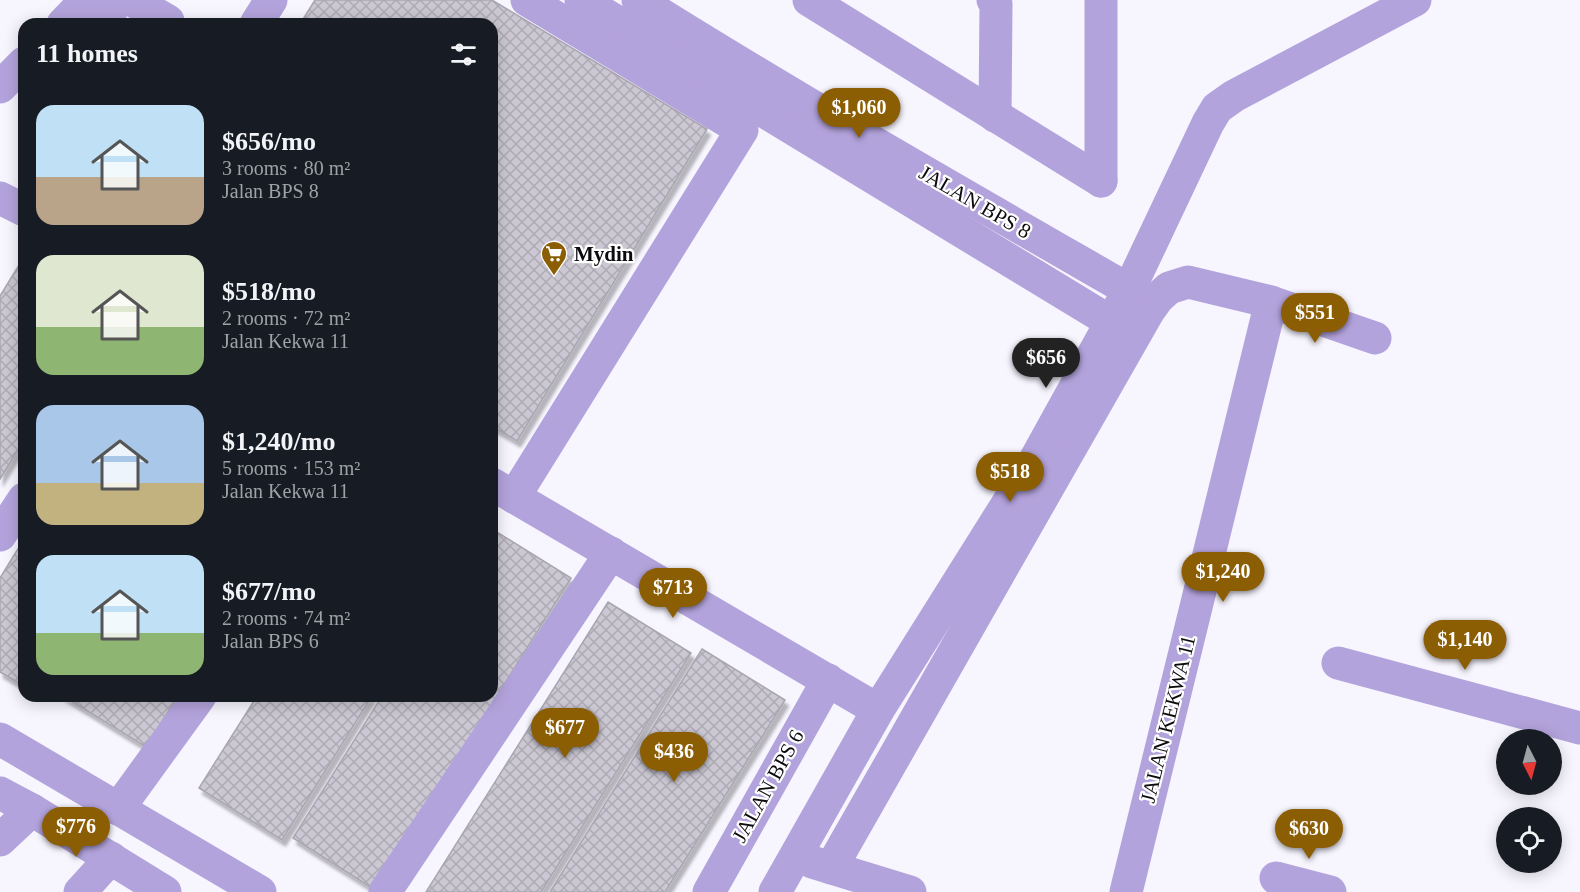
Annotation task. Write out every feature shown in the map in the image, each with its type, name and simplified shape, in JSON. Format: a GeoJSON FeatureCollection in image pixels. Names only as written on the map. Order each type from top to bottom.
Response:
{"type":"FeatureCollection","features":[{"type":"Feature","properties":{"kind":"street"},"geometry":{"type":"LineString","coordinates":[[69,18],[86,0]]}},
{"type":"Feature","properties":{"kind":"street"},"geometry":{"type":"LineString","coordinates":[[260,18],[271,0]]}},
{"type":"Feature","properties":{"kind":"street"},"geometry":{"type":"LineString","coordinates":[[527,0],[742,130],[503,491],[878,710]]}},
{"type":"Feature","properties":{"kind":"street"},"geometry":{"type":"LineString","coordinates":[[581,0],[1111,322]]}},
{"type":"Feature","properties":{"kind":"street","name":"JALAN BPS 8"},"geometry":{"type":"LineString","coordinates":[[638,0],[851,130],[1129,290]]}},
{"type":"Feature","properties":{"kind":"street"},"geometry":{"type":"LineString","coordinates":[[809,0],[1101,181],[1101,0]]}},
{"type":"Feature","properties":{"kind":"street"},"geometry":{"type":"LineString","coordinates":[[993,0],[996,4],[994,116]]}},
{"type":"Feature","properties":{"kind":"street"},"geometry":{"type":"LineString","coordinates":[[775,892],[878,710],[1035,460],[1129,290],[1216,108],[1404,2]]}},
{"type":"Feature","properties":{"kind":"street"},"geometry":{"type":"LineString","coordinates":[[117,18],[142,6]]}},
{"type":"Feature","properties":{"kind":"street"},"geometry":{"type":"LineString","coordinates":[[0,87],[18,69]]}},
{"type":"Feature","properties":{"kind":"street"},"geometry":{"type":"LineString","coordinates":[[0,198],[18,207]]}},
{"type":"Feature","properties":{"kind":"street"},"geometry":{"type":"LineString","coordinates":[[831,868],[1158,298],[1169,288],[1188,282],[1271,302],[1375,338]]}},
{"type":"Feature","properties":{"kind":"street","name":"JALAN KEKWA 11"},"geometry":{"type":"LineString","coordinates":[[1126,892],[1271,302]]}},
{"type":"Feature","properties":{"kind":"street"},"geometry":{"type":"LineString","coordinates":[[0,535],[18,508]]}},
{"type":"Feature","properties":{"kind":"street"},"geometry":{"type":"LineString","coordinates":[[385,892],[611,553]]}},
{"type":"Feature","properties":{"kind":"street"},"geometry":{"type":"LineString","coordinates":[[1338,663],[1580,728]]}},
{"type":"Feature","properties":{"kind":"street","name":"JALAN BPS 6"},"geometry":{"type":"LineString","coordinates":[[709,892],[828,680]]}},
{"type":"Feature","properties":{"kind":"street"},"geometry":{"type":"LineString","coordinates":[[118,809],[196,702]]}},
{"type":"Feature","properties":{"kind":"street"},"geometry":{"type":"LineString","coordinates":[[0,739],[260,892]]}},
{"type":"Feature","properties":{"kind":"street"},"geometry":{"type":"LineString","coordinates":[[0,793],[32,810],[165,892]]}},
{"type":"Feature","properties":{"kind":"street"},"geometry":{"type":"LineString","coordinates":[[0,840],[32,810]]}},
{"type":"Feature","properties":{"kind":"street"},"geometry":{"type":"LineString","coordinates":[[796,857],[910,892]]}},
{"type":"Feature","properties":{"kind":"street"},"geometry":{"type":"LineString","coordinates":[[80,892],[111,858]]}},
{"type":"Feature","properties":{"kind":"street"},"geometry":{"type":"LineString","coordinates":[[1276,878],[1330,892]]}},
{"type":"Feature","properties":{"kind":"building","name":"Mydin"},"geometry":{"type":"Polygon","coordinates":[[[315,0],[492,0],[707,129],[517,441],[498,430],[498,18],[304,18],[315,0]]]}},
{"type":"Feature","properties":{"kind":"building"},"geometry":{"type":"Polygon","coordinates":[[[18,267],[18,450],[0,479],[0,296],[18,267]]]}},
{"type":"Feature","properties":{"kind":"building"},"geometry":{"type":"Polygon","coordinates":[[[498,533],[571,578],[498,694],[498,533]]]}},
{"type":"Feature","properties":{"kind":"building"},"geometry":{"type":"Polygon","coordinates":[[[18,549],[18,682],[0,672],[0,578],[18,549]]]}},
{"type":"Feature","properties":{"kind":"building"},"geometry":{"type":"Polygon","coordinates":[[[608,602],[691,653],[541,892],[426,892],[608,602]]]}},
{"type":"Feature","properties":{"kind":"building"},"geometry":{"type":"Polygon","coordinates":[[[702,649],[785,700],[665,892],[550,892],[702,649]]]}},
{"type":"Feature","properties":{"kind":"building"},"geometry":{"type":"Polygon","coordinates":[[[73,702],[174,702],[146,747],[73,702]]]}},
{"type":"Feature","properties":{"kind":"building"},"geometry":{"type":"Polygon","coordinates":[[[253,702],[368,702],[282,840],[199,788],[253,702]]]}},
{"type":"Feature","properties":{"kind":"building"},"geometry":{"type":"Polygon","coordinates":[[[378,702],[493,702],[375,890],[293,838],[378,702]]]}},
{"type":"Feature","properties":{"kind":"place","name":"Mydin"},"geometry":{"type":"Point","coordinates":[554,277]}}]}
